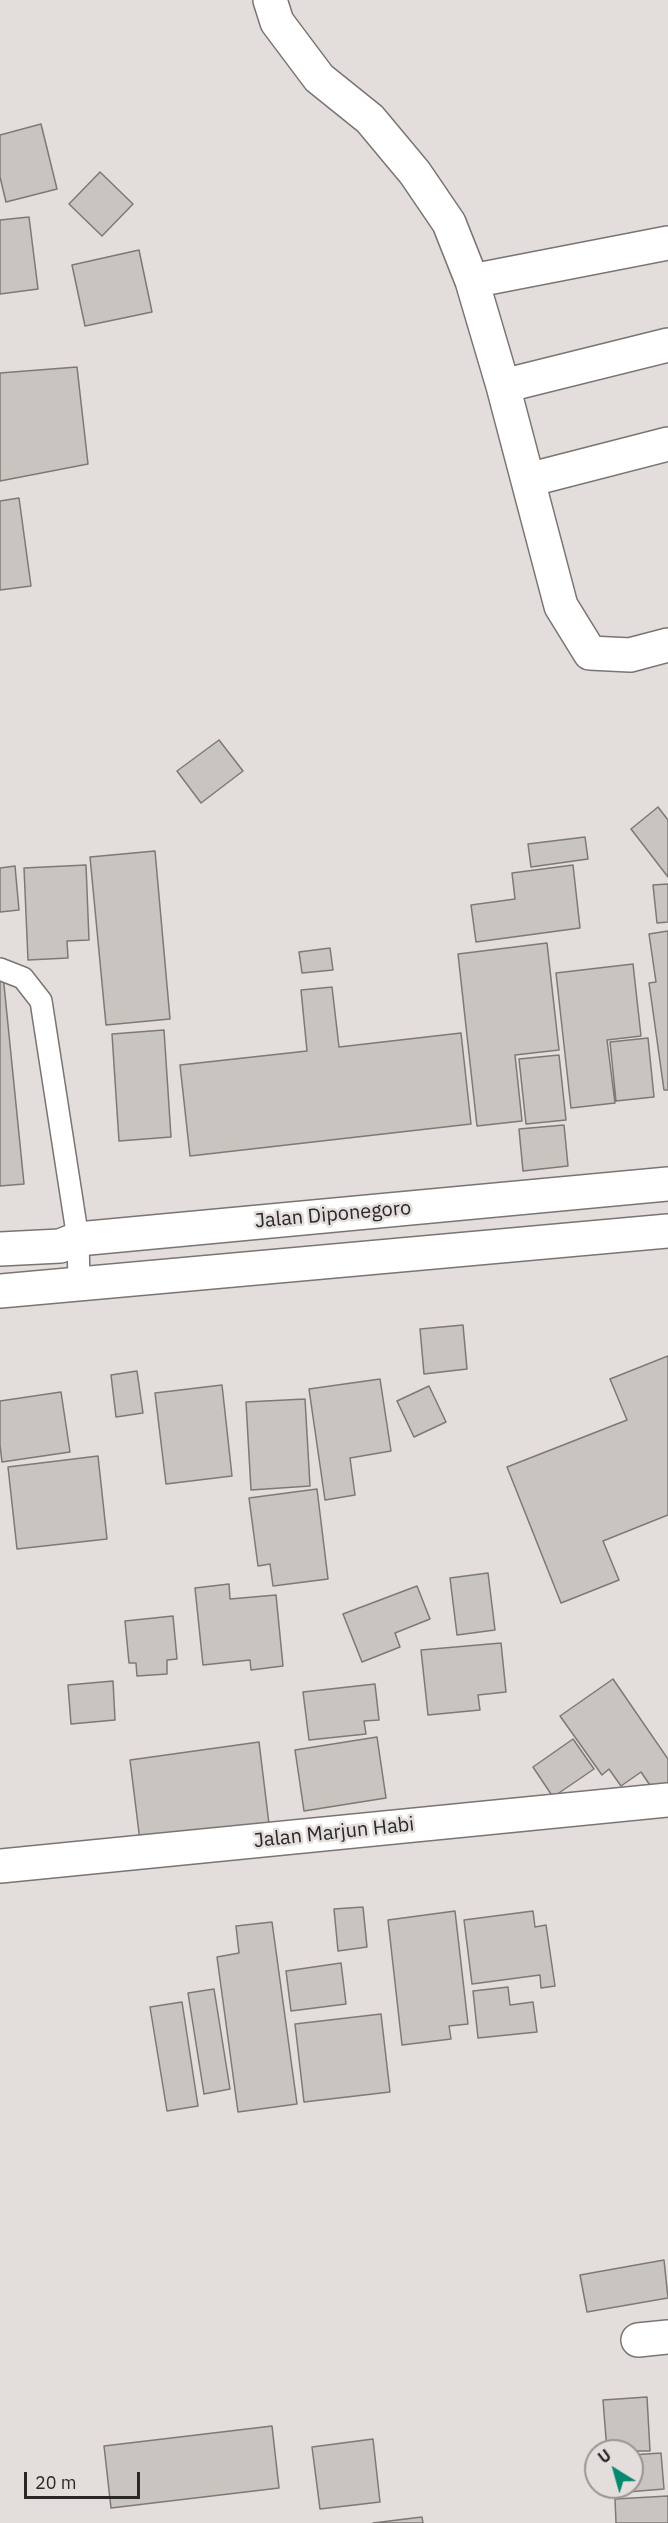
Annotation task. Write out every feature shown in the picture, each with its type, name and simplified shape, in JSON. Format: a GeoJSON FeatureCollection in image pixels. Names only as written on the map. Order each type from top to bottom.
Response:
{"type":"FeatureCollection","features":[{"type":"Feature","properties":{"kind":"main road"},"geometry":{"type":"LineString","coordinates":[[270,0],[277,22],[319,78],[370,119],[415,172],[449,223],[472,282],[503,386],[561,606],[590,653],[630,655],[668,645]]}},
{"type":"Feature","properties":{"kind":"main road"},"geometry":{"type":"LineString","coordinates":[[472,282],[668,243]]}},
{"type":"Feature","properties":{"kind":"main road"},"geometry":{"type":"LineString","coordinates":[[503,386],[668,345]]}},
{"type":"Feature","properties":{"kind":"main road"},"geometry":{"type":"LineString","coordinates":[[528,480],[668,444]]}},
{"type":"Feature","properties":{"kind":"main road","name":"Jalan Diponegoro"},"geometry":{"type":"LineString","coordinates":[[0,1249],[60,1246],[78,1239],[668,1184]]}},
{"type":"Feature","properties":{"kind":"main road"},"geometry":{"type":"LineString","coordinates":[[0,1291],[668,1232]]}},
{"type":"Feature","properties":{"kind":"main road","name":"Jalan Marjun Habi"},"geometry":{"type":"LineString","coordinates":[[0,1866],[668,1800]]}},
{"type":"Feature","properties":{"kind":"lane"},"geometry":{"type":"LineString","coordinates":[[0,969],[23,978],[41,1001],[78,1239],[79,1283]]}},
{"type":"Feature","properties":{"kind":"building"},"geometry":{"type":"Polygon","coordinates":[[[41,124],[57,189],[6,202],[0,177],[0,135],[41,124]]]}},
{"type":"Feature","properties":{"kind":"building"},"geometry":{"type":"Polygon","coordinates":[[[100,172],[133,204],[102,236],[69,204],[100,172]]]}},
{"type":"Feature","properties":{"kind":"building"},"geometry":{"type":"Polygon","coordinates":[[[29,217],[38,289],[0,294],[0,220],[29,217]]]}},
{"type":"Feature","properties":{"kind":"building"},"geometry":{"type":"Polygon","coordinates":[[[139,250],[152,312],[85,326],[72,265],[139,250]]]}},
{"type":"Feature","properties":{"kind":"building"},"geometry":{"type":"Polygon","coordinates":[[[77,367],[88,464],[0,481],[0,373],[77,367]]]}},
{"type":"Feature","properties":{"kind":"building"},"geometry":{"type":"Polygon","coordinates":[[[19,498],[31,586],[0,590],[0,501],[19,498]]]}},
{"type":"Feature","properties":{"kind":"building"},"geometry":{"type":"Polygon","coordinates":[[[219,740],[243,771],[201,803],[177,771],[219,740]]]}},
{"type":"Feature","properties":{"kind":"building"},"geometry":{"type":"Polygon","coordinates":[[[658,807],[668,820],[668,877],[631,829],[658,807]]]}},
{"type":"Feature","properties":{"kind":"building"},"geometry":{"type":"Polygon","coordinates":[[[585,837],[588,859],[531,867],[528,844],[585,837]]]}},
{"type":"Feature","properties":{"kind":"building"},"geometry":{"type":"Polygon","coordinates":[[[155,851],[170,1019],[106,1025],[90,857],[155,851]]]}},
{"type":"Feature","properties":{"kind":"building"},"geometry":{"type":"Polygon","coordinates":[[[86,865],[89,940],[67,941],[68,958],[28,960],[24,868],[86,865]]]}},
{"type":"Feature","properties":{"kind":"building"},"geometry":{"type":"Polygon","coordinates":[[[573,865],[580,928],[476,942],[471,905],[515,899],[512,873],[573,865]]]}},
{"type":"Feature","properties":{"kind":"building"},"geometry":{"type":"Polygon","coordinates":[[[15,866],[19,910],[0,912],[0,868],[15,866]]]}},
{"type":"Feature","properties":{"kind":"building"},"geometry":{"type":"Polygon","coordinates":[[[668,884],[668,922],[657,923],[653,885],[668,884]]]}},
{"type":"Feature","properties":{"kind":"building"},"geometry":{"type":"Polygon","coordinates":[[[668,931],[668,1090],[664,1090],[649,983],[656,982],[649,934],[668,931]]]}},
{"type":"Feature","properties":{"kind":"building"},"geometry":{"type":"Polygon","coordinates":[[[547,943],[559,1050],[515,1055],[522,1121],[477,1126],[458,954],[547,943]]]}},
{"type":"Feature","properties":{"kind":"building"},"geometry":{"type":"Polygon","coordinates":[[[330,948],[333,970],[302,973],[299,952],[330,948]]]}},
{"type":"Feature","properties":{"kind":"building"},"geometry":{"type":"Polygon","coordinates":[[[633,964],[641,1036],[607,1040],[615,1103],[571,1108],[556,973],[633,964]]]}},
{"type":"Feature","properties":{"kind":"building"},"geometry":{"type":"Polygon","coordinates":[[[0,975],[3,975],[24,1184],[0,1186],[0,975]]]}},
{"type":"Feature","properties":{"kind":"building"},"geometry":{"type":"Polygon","coordinates":[[[332,987],[339,1047],[461,1033],[471,1124],[190,1156],[180,1065],[307,1051],[301,990],[332,987]]]}},
{"type":"Feature","properties":{"kind":"building"},"geometry":{"type":"Polygon","coordinates":[[[164,1030],[171,1137],[119,1141],[112,1034],[164,1030]]]}},
{"type":"Feature","properties":{"kind":"building"},"geometry":{"type":"Polygon","coordinates":[[[648,1038],[654,1097],[616,1101],[610,1042],[648,1038]]]}},
{"type":"Feature","properties":{"kind":"building"},"geometry":{"type":"Polygon","coordinates":[[[559,1055],[566,1120],[526,1124],[519,1059],[559,1055]]]}},
{"type":"Feature","properties":{"kind":"building"},"geometry":{"type":"Polygon","coordinates":[[[564,1125],[568,1166],[523,1171],[519,1129],[564,1125]]]}},
{"type":"Feature","properties":{"kind":"building"},"geometry":{"type":"Polygon","coordinates":[[[463,1325],[467,1369],[424,1374],[420,1329],[463,1325]]]}},
{"type":"Feature","properties":{"kind":"building"},"geometry":{"type":"Polygon","coordinates":[[[668,1356],[668,1515],[603,1541],[619,1580],[561,1603],[507,1467],[627,1420],[610,1379],[668,1356]]]}},
{"type":"Feature","properties":{"kind":"building"},"geometry":{"type":"Polygon","coordinates":[[[137,1371],[143,1413],[116,1417],[111,1375],[137,1371]]]}},
{"type":"Feature","properties":{"kind":"building"},"geometry":{"type":"Polygon","coordinates":[[[380,1379],[391,1451],[350,1458],[355,1495],[325,1500],[309,1389],[380,1379]]]}},
{"type":"Feature","properties":{"kind":"building"},"geometry":{"type":"Polygon","coordinates":[[[222,1385],[232,1476],[166,1484],[155,1393],[222,1385]]]}},
{"type":"Feature","properties":{"kind":"building"},"geometry":{"type":"Polygon","coordinates":[[[429,1386],[446,1422],[414,1437],[397,1401],[429,1386]]]}},
{"type":"Feature","properties":{"kind":"building"},"geometry":{"type":"Polygon","coordinates":[[[61,1392],[70,1452],[2,1462],[0,1401],[61,1392]]]}},
{"type":"Feature","properties":{"kind":"building"},"geometry":{"type":"Polygon","coordinates":[[[305,1399],[310,1486],[251,1490],[246,1402],[305,1399]]]}},
{"type":"Feature","properties":{"kind":"building"},"geometry":{"type":"Polygon","coordinates":[[[98,1456],[107,1539],[17,1549],[8,1467],[98,1456]]]}},
{"type":"Feature","properties":{"kind":"building"},"geometry":{"type":"Polygon","coordinates":[[[317,1489],[328,1579],[273,1586],[270,1564],[258,1566],[249,1498],[317,1489]]]}},
{"type":"Feature","properties":{"kind":"building"},"geometry":{"type":"Polygon","coordinates":[[[488,1573],[495,1630],[457,1635],[450,1578],[488,1573]]]}},
{"type":"Feature","properties":{"kind":"building"},"geometry":{"type":"Polygon","coordinates":[[[229,1584],[230,1599],[276,1595],[283,1666],[251,1670],[250,1660],[203,1665],[195,1588],[229,1584]]]}},
{"type":"Feature","properties":{"kind":"building"},"geometry":{"type":"Polygon","coordinates":[[[417,1586],[430,1619],[395,1633],[400,1647],[362,1662],[343,1614],[417,1586]]]}},
{"type":"Feature","properties":{"kind":"building"},"geometry":{"type":"Polygon","coordinates":[[[173,1616],[177,1659],[167,1660],[167,1674],[137,1676],[136,1663],[129,1663],[125,1621],[173,1616]]]}},
{"type":"Feature","properties":{"kind":"building"},"geometry":{"type":"Polygon","coordinates":[[[501,1643],[506,1692],[478,1695],[480,1710],[428,1715],[421,1650],[501,1643]]]}},
{"type":"Feature","properties":{"kind":"building"},"geometry":{"type":"Polygon","coordinates":[[[613,1679],[668,1759],[668,1797],[658,1797],[641,1772],[621,1786],[609,1769],[602,1775],[560,1716],[613,1679]]]}},
{"type":"Feature","properties":{"kind":"building"},"geometry":{"type":"Polygon","coordinates":[[[113,1681],[115,1720],[71,1724],[68,1685],[113,1681]]]}},
{"type":"Feature","properties":{"kind":"building"},"geometry":{"type":"Polygon","coordinates":[[[375,1684],[379,1720],[364,1721],[366,1734],[309,1740],[303,1692],[375,1684]]]}},
{"type":"Feature","properties":{"kind":"building"},"geometry":{"type":"Polygon","coordinates":[[[377,1737],[386,1798],[304,1811],[295,1750],[377,1737]]]}},
{"type":"Feature","properties":{"kind":"building"},"geometry":{"type":"Polygon","coordinates":[[[573,1739],[594,1769],[553,1797],[533,1767],[573,1739]]]}},
{"type":"Feature","properties":{"kind":"building"},"geometry":{"type":"Polygon","coordinates":[[[259,1742],[270,1832],[141,1849],[130,1760],[259,1742]]]}},
{"type":"Feature","properties":{"kind":"building"},"geometry":{"type":"Polygon","coordinates":[[[363,1907],[367,1947],[338,1951],[334,1909],[363,1907]]]}},
{"type":"Feature","properties":{"kind":"building"},"geometry":{"type":"Polygon","coordinates":[[[455,1911],[468,2024],[449,2026],[451,2039],[402,2045],[388,1920],[455,1911]]]}},
{"type":"Feature","properties":{"kind":"building"},"geometry":{"type":"Polygon","coordinates":[[[533,1911],[535,1927],[546,1925],[555,1986],[541,1988],[540,1975],[472,1984],[464,1920],[533,1911]]]}},
{"type":"Feature","properties":{"kind":"building"},"geometry":{"type":"Polygon","coordinates":[[[272,1922],[297,2104],[238,2112],[217,1957],[239,1953],[236,1926],[272,1922]]]}},
{"type":"Feature","properties":{"kind":"building"},"geometry":{"type":"Polygon","coordinates":[[[341,1963],[346,2004],[291,2011],[286,1971],[341,1963]]]}},
{"type":"Feature","properties":{"kind":"building"},"geometry":{"type":"Polygon","coordinates":[[[508,1987],[510,2005],[533,2002],[537,2032],[478,2038],[473,1991],[508,1987]]]}},
{"type":"Feature","properties":{"kind":"building"},"geometry":{"type":"Polygon","coordinates":[[[214,1989],[230,2089],[204,2094],[188,1993],[214,1989]]]}},
{"type":"Feature","properties":{"kind":"building"},"geometry":{"type":"Polygon","coordinates":[[[182,2002],[198,2106],[167,2111],[150,2007],[182,2002]]]}},
{"type":"Feature","properties":{"kind":"building"},"geometry":{"type":"Polygon","coordinates":[[[381,2014],[390,2092],[304,2102],[295,2024],[381,2014]]]}},
{"type":"Feature","properties":{"kind":"building"},"geometry":{"type":"Polygon","coordinates":[[[664,2260],[668,2298],[587,2312],[580,2275],[664,2260]]]}},
{"type":"Feature","properties":{"kind":"building"},"geometry":{"type":"Polygon","coordinates":[[[647,2397],[650,2451],[644,2451],[644,2439],[606,2439],[603,2400],[647,2397]]]}},
{"type":"Feature","properties":{"kind":"building"},"geometry":{"type":"Polygon","coordinates":[[[272,2426],[279,2488],[111,2508],[104,2446],[272,2426]]]}},
{"type":"Feature","properties":{"kind":"building"},"geometry":{"type":"Polygon","coordinates":[[[373,2439],[380,2502],[320,2509],[312,2447],[373,2439]]]}},
{"type":"Feature","properties":{"kind":"building"},"geometry":{"type":"Polygon","coordinates":[[[661,2453],[664,2489],[644,2491],[644,2454],[661,2453]]]}},
{"type":"Feature","properties":{"kind":"building"},"geometry":{"type":"Polygon","coordinates":[[[668,2496],[668,2523],[616,2523],[615,2499],[668,2496]]]}},
{"type":"Feature","properties":{"kind":"building"},"geometry":{"type":"Polygon","coordinates":[[[422,2517],[423,2523],[373,2523],[422,2517]]]}}]}
